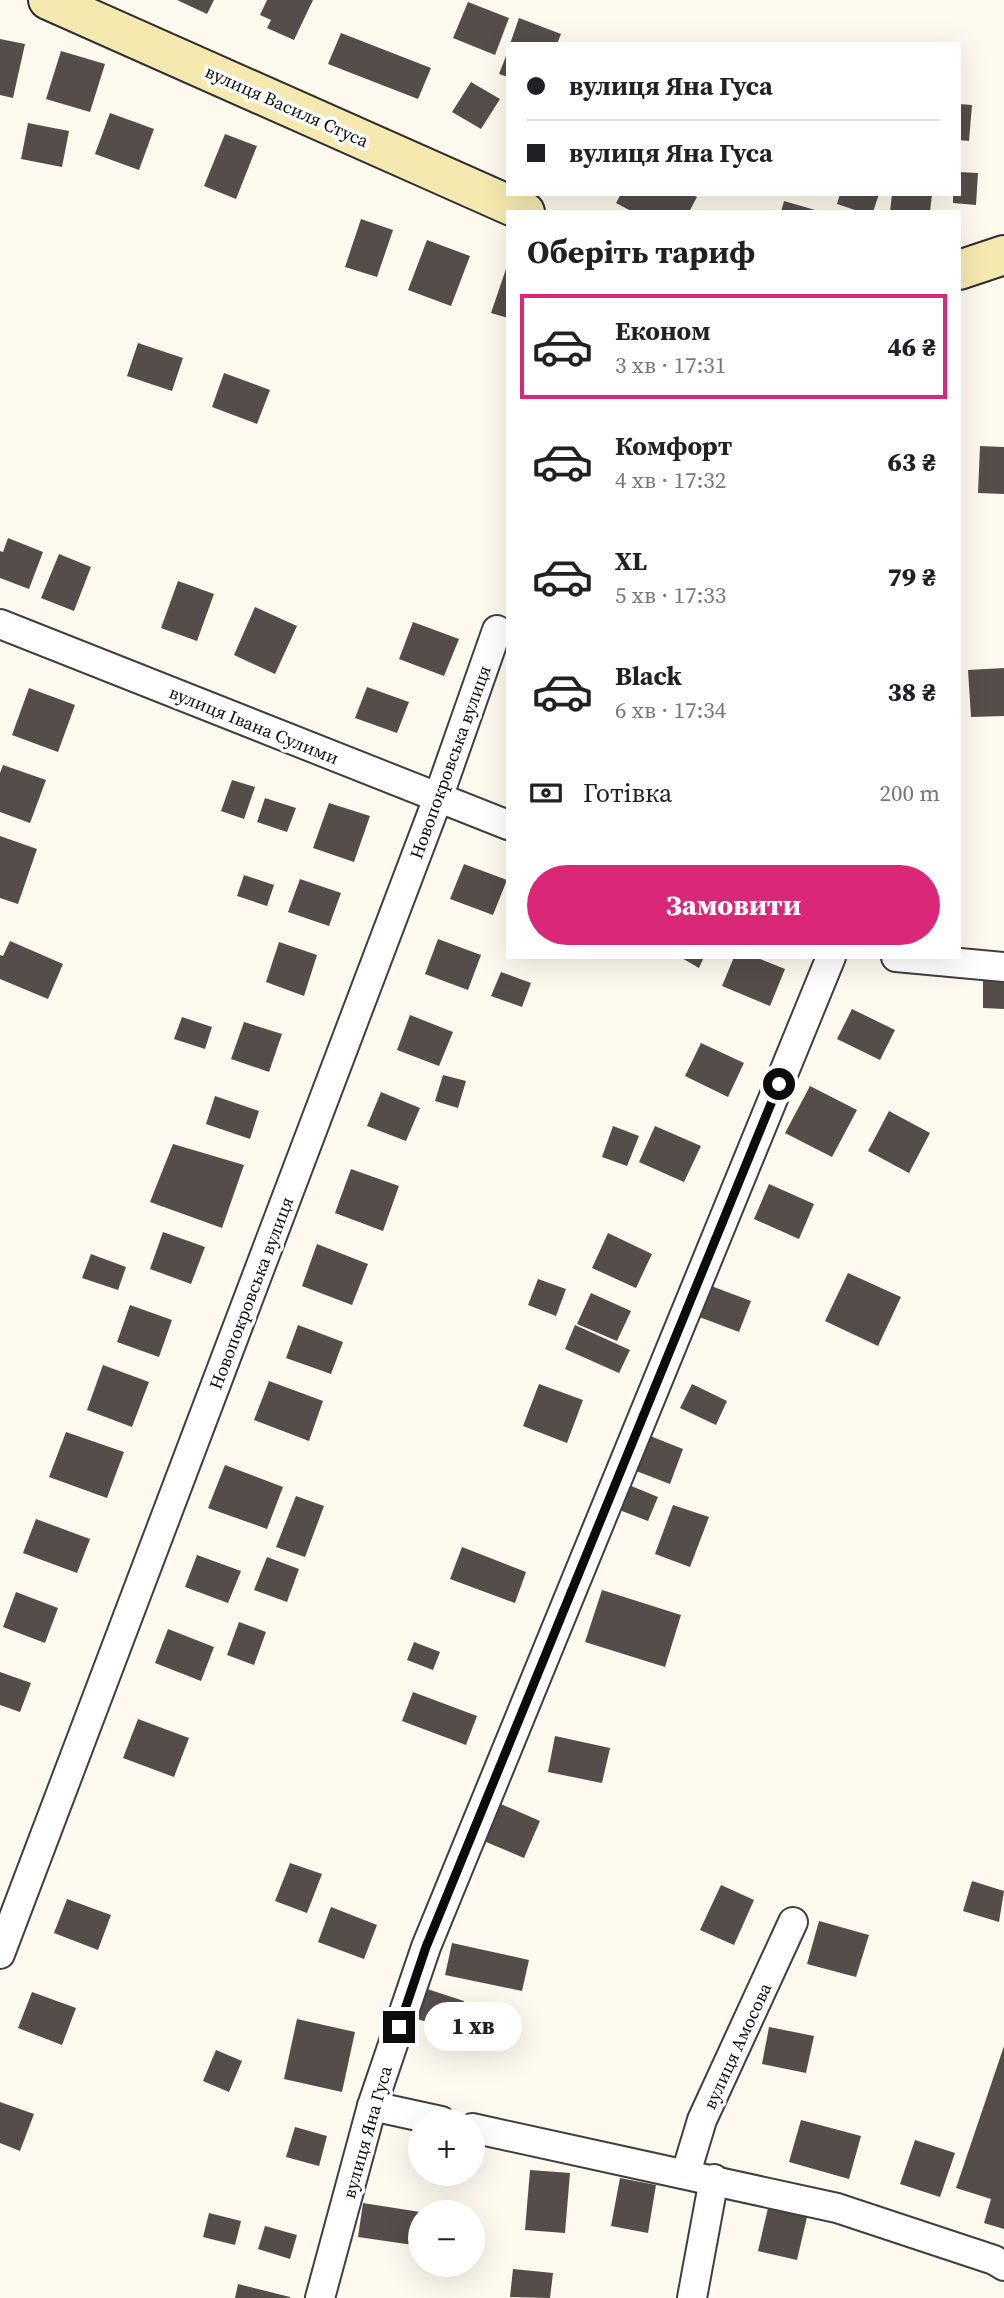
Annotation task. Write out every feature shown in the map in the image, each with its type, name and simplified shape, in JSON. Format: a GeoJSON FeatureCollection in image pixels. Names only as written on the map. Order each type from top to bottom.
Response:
{"type":"FeatureCollection","features":[{"type":"Feature","properties":{"kind":"main road","name":"вулиця Василя Стуса"},"geometry":{"type":"LineString","coordinates":[[48,0],[520,210]]}},
{"type":"Feature","properties":{"kind":"main road"},"geometry":{"type":"LineString","coordinates":[[961,269],[1004,255]]}},
{"type":"Feature","properties":{"kind":"street","name":"вулиця Івана Сулими"},"geometry":{"type":"LineString","coordinates":[[0,624],[506,824]]}},
{"type":"Feature","properties":{"kind":"street","name":"Новопокровська вулиця"},"geometry":{"type":"LineString","coordinates":[[0,1954],[438,798],[497,630]]}},
{"type":"Feature","properties":{"kind":"street","name":"вулиця Яна Гуса"},"geometry":{"type":"LineString","coordinates":[[320,2298],[372,2106],[426,1947],[830,959]]}},
{"type":"Feature","properties":{"kind":"street"},"geometry":{"type":"LineString","coordinates":[[918,959],[1004,967]]}},
{"type":"Feature","properties":{"kind":"street","name":"вулиця Амосова"},"geometry":{"type":"LineString","coordinates":[[686,2172],[702,2120],[793,1922]]}},
{"type":"Feature","properties":{"kind":"street"},"geometry":{"type":"LineString","coordinates":[[372,2106],[408,2114]]}},
{"type":"Feature","properties":{"kind":"street"},"geometry":{"type":"LineString","coordinates":[[485,2130],[686,2172],[838,2208],[994,2260],[1004,2266]]}},
{"type":"Feature","properties":{"kind":"street"},"geometry":{"type":"LineString","coordinates":[[692,2298],[714,2179]]}},
{"type":"Feature","properties":{"kind":"building"},"geometry":{"type":"Polygon","coordinates":[[[177,0],[214,0],[207,14],[177,0]]]}},
{"type":"Feature","properties":{"kind":"building"},"geometry":{"type":"Polygon","coordinates":[[[267,0],[313,0],[294,40],[267,28],[271,20],[260,15],[267,0]]]}},
{"type":"Feature","properties":{"kind":"building"},"geometry":{"type":"Polygon","coordinates":[[[468,2],[509,18],[495,55],[453,38],[468,2]]]}},
{"type":"Feature","properties":{"kind":"building"},"geometry":{"type":"Polygon","coordinates":[[[519,18],[561,34],[558,42],[511,42],[519,18]]]}},
{"type":"Feature","properties":{"kind":"building"},"geometry":{"type":"Polygon","coordinates":[[[341,33],[431,68],[418,99],[328,64],[341,33]]]}},
{"type":"Feature","properties":{"kind":"building"},"geometry":{"type":"Polygon","coordinates":[[[0,39],[25,44],[13,98],[0,95],[0,39]]]}},
{"type":"Feature","properties":{"kind":"building"},"geometry":{"type":"Polygon","coordinates":[[[61,51],[105,64],[90,112],[46,99],[61,51]]]}},
{"type":"Feature","properties":{"kind":"building"},"geometry":{"type":"Polygon","coordinates":[[[506,56],[506,76],[499,74],[506,56]]]}},
{"type":"Feature","properties":{"kind":"building"},"geometry":{"type":"Polygon","coordinates":[[[471,82],[500,99],[481,129],[452,112],[471,82]]]}},
{"type":"Feature","properties":{"kind":"building"},"geometry":{"type":"Polygon","coordinates":[[[961,104],[972,105],[969,141],[961,140],[961,104]]]}},
{"type":"Feature","properties":{"kind":"building"},"geometry":{"type":"Polygon","coordinates":[[[110,113],[154,129],[139,170],[95,154],[110,113]]]}},
{"type":"Feature","properties":{"kind":"building"},"geometry":{"type":"Polygon","coordinates":[[[28,123],[69,131],[62,167],[21,159],[28,123]]]}},
{"type":"Feature","properties":{"kind":"building"},"geometry":{"type":"Polygon","coordinates":[[[225,134],[257,146],[236,199],[204,186],[225,134]]]}},
{"type":"Feature","properties":{"kind":"building"},"geometry":{"type":"Polygon","coordinates":[[[961,172],[978,173],[976,205],[953,203],[953,196],[961,196],[961,172]]]}},
{"type":"Feature","properties":{"kind":"building"},"geometry":{"type":"Polygon","coordinates":[[[620,196],[697,197],[690,210],[629,210],[616,203],[620,196]]]}},
{"type":"Feature","properties":{"kind":"building"},"geometry":{"type":"Polygon","coordinates":[[[839,196],[878,196],[874,210],[855,210],[837,204],[839,196]]]}},
{"type":"Feature","properties":{"kind":"building"},"geometry":{"type":"Polygon","coordinates":[[[892,196],[932,196],[930,210],[890,210],[892,196]]]}},
{"type":"Feature","properties":{"kind":"building"},"geometry":{"type":"Polygon","coordinates":[[[784,201],[815,210],[782,210],[784,201]]]}},
{"type":"Feature","properties":{"kind":"building"},"geometry":{"type":"Polygon","coordinates":[[[361,219],[393,230],[377,277],[345,267],[361,219]]]}},
{"type":"Feature","properties":{"kind":"building"},"geometry":{"type":"Polygon","coordinates":[[[427,240],[470,256],[451,306],[408,290],[427,240]]]}},
{"type":"Feature","properties":{"kind":"building"},"geometry":{"type":"Polygon","coordinates":[[[506,269],[506,317],[491,313],[506,269]]]}},
{"type":"Feature","properties":{"kind":"building"},"geometry":{"type":"Polygon","coordinates":[[[138,343],[183,358],[172,391],[127,376],[138,343]]]}},
{"type":"Feature","properties":{"kind":"building"},"geometry":{"type":"Polygon","coordinates":[[[224,373],[270,390],[257,424],[212,407],[224,373]]]}},
{"type":"Feature","properties":{"kind":"building"},"geometry":{"type":"Polygon","coordinates":[[[980,446],[1004,447],[1004,494],[978,493],[980,446]]]}},
{"type":"Feature","properties":{"kind":"building"},"geometry":{"type":"Polygon","coordinates":[[[8,538],[43,552],[29,589],[0,578],[0,551],[3,552],[8,538]]]}},
{"type":"Feature","properties":{"kind":"building"},"geometry":{"type":"Polygon","coordinates":[[[59,554],[91,567],[74,611],[41,598],[59,554]]]}},
{"type":"Feature","properties":{"kind":"building"},"geometry":{"type":"Polygon","coordinates":[[[178,581],[214,594],[197,641],[161,628],[178,581]]]}},
{"type":"Feature","properties":{"kind":"building"},"geometry":{"type":"Polygon","coordinates":[[[255,607],[297,626],[275,674],[234,655],[255,607]]]}},
{"type":"Feature","properties":{"kind":"building"},"geometry":{"type":"Polygon","coordinates":[[[413,622],[459,639],[444,676],[399,659],[413,622]]]}},
{"type":"Feature","properties":{"kind":"building"},"geometry":{"type":"Polygon","coordinates":[[[1004,668],[1004,716],[971,717],[968,670],[1004,668]]]}},
{"type":"Feature","properties":{"kind":"building"},"geometry":{"type":"Polygon","coordinates":[[[367,687],[409,702],[397,733],[355,718],[367,687]]]}},
{"type":"Feature","properties":{"kind":"building"},"geometry":{"type":"Polygon","coordinates":[[[29,688],[75,705],[58,752],[12,735],[29,688]]]}},
{"type":"Feature","properties":{"kind":"building"},"geometry":{"type":"Polygon","coordinates":[[[3,765],[46,780],[30,823],[0,812],[0,773],[3,765]]]}},
{"type":"Feature","properties":{"kind":"building"},"geometry":{"type":"Polygon","coordinates":[[[232,780],[255,787],[244,819],[221,811],[232,780]]]}},
{"type":"Feature","properties":{"kind":"building"},"geometry":{"type":"Polygon","coordinates":[[[265,798],[296,808],[287,832],[257,822],[265,798]]]}},
{"type":"Feature","properties":{"kind":"building"},"geometry":{"type":"Polygon","coordinates":[[[329,803],[370,816],[354,862],[313,848],[329,803]]]}},
{"type":"Feature","properties":{"kind":"building"},"geometry":{"type":"Polygon","coordinates":[[[0,836],[37,849],[18,904],[0,898],[0,836]]]}},
{"type":"Feature","properties":{"kind":"building"},"geometry":{"type":"Polygon","coordinates":[[[464,864],[506,880],[493,915],[450,899],[464,864]]]}},
{"type":"Feature","properties":{"kind":"building"},"geometry":{"type":"Polygon","coordinates":[[[244,875],[274,885],[267,906],[237,896],[244,875]]]}},
{"type":"Feature","properties":{"kind":"building"},"geometry":{"type":"Polygon","coordinates":[[[300,879],[341,893],[329,926],[288,912],[300,879]]]}},
{"type":"Feature","properties":{"kind":"building"},"geometry":{"type":"Polygon","coordinates":[[[438,939],[481,955],[468,990],[425,974],[438,939]]]}},
{"type":"Feature","properties":{"kind":"building"},"geometry":{"type":"Polygon","coordinates":[[[10,941],[63,964],[48,999],[0,979],[0,955],[3,956],[10,941]]]}},
{"type":"Feature","properties":{"kind":"building"},"geometry":{"type":"Polygon","coordinates":[[[279,942],[317,955],[304,996],[266,982],[279,942]]]}},
{"type":"Feature","properties":{"kind":"building"},"geometry":{"type":"Polygon","coordinates":[[[683,959],[703,959],[699,968],[683,959]]]}},
{"type":"Feature","properties":{"kind":"building"},"geometry":{"type":"Polygon","coordinates":[[[733,959],[760,959],[785,969],[770,1006],[722,986],[733,959]]]}},
{"type":"Feature","properties":{"kind":"building"},"geometry":{"type":"Polygon","coordinates":[[[501,972],[531,983],[522,1007],[491,996],[501,972]]]}},
{"type":"Feature","properties":{"kind":"building"},"geometry":{"type":"Polygon","coordinates":[[[983,977],[1004,977],[1004,1009],[983,1008],[983,977]]]}},
{"type":"Feature","properties":{"kind":"building"},"geometry":{"type":"Polygon","coordinates":[[[852,1009],[895,1030],[880,1060],[837,1039],[852,1009]]]}},
{"type":"Feature","properties":{"kind":"building"},"geometry":{"type":"Polygon","coordinates":[[[410,1015],[453,1032],[439,1066],[397,1050],[410,1015]]]}},
{"type":"Feature","properties":{"kind":"building"},"geometry":{"type":"Polygon","coordinates":[[[182,1017],[212,1027],[205,1049],[174,1039],[182,1017]]]}},
{"type":"Feature","properties":{"kind":"building"},"geometry":{"type":"Polygon","coordinates":[[[244,1022],[282,1034],[269,1072],[231,1059],[244,1022]]]}},
{"type":"Feature","properties":{"kind":"building"},"geometry":{"type":"Polygon","coordinates":[[[701,1043],[744,1063],[728,1097],[685,1076],[701,1043]]]}},
{"type":"Feature","properties":{"kind":"building"},"geometry":{"type":"Polygon","coordinates":[[[443,1075],[466,1081],[458,1108],[435,1101],[443,1075]]]}},
{"type":"Feature","properties":{"kind":"building"},"geometry":{"type":"Polygon","coordinates":[[[810,1086],[857,1110],[832,1157],[785,1133],[810,1086]]]}},
{"type":"Feature","properties":{"kind":"building"},"geometry":{"type":"Polygon","coordinates":[[[381,1092],[420,1108],[406,1141],[367,1126],[381,1092]]]}},
{"type":"Feature","properties":{"kind":"building"},"geometry":{"type":"Polygon","coordinates":[[[215,1096],[259,1111],[250,1139],[206,1124],[215,1096]]]}},
{"type":"Feature","properties":{"kind":"building"},"geometry":{"type":"Polygon","coordinates":[[[889,1111],[930,1133],[909,1173],[868,1151],[889,1111]]]}},
{"type":"Feature","properties":{"kind":"building"},"geometry":{"type":"Polygon","coordinates":[[[613,1126],[639,1136],[627,1166],[602,1157],[613,1126]]]}},
{"type":"Feature","properties":{"kind":"building"},"geometry":{"type":"Polygon","coordinates":[[[655,1126],[701,1146],[684,1182],[639,1162],[655,1126]]]}},
{"type":"Feature","properties":{"kind":"building"},"geometry":{"type":"Polygon","coordinates":[[[173,1144],[244,1165],[222,1228],[150,1202],[173,1144]]]}},
{"type":"Feature","properties":{"kind":"building"},"geometry":{"type":"Polygon","coordinates":[[[351,1169],[399,1186],[383,1231],[335,1213],[351,1169]]]}},
{"type":"Feature","properties":{"kind":"building"},"geometry":{"type":"Polygon","coordinates":[[[769,1184],[814,1204],[799,1239],[754,1219],[769,1184]]]}},
{"type":"Feature","properties":{"kind":"building"},"geometry":{"type":"Polygon","coordinates":[[[163,1232],[205,1247],[191,1284],[150,1269],[163,1232]]]}},
{"type":"Feature","properties":{"kind":"building"},"geometry":{"type":"Polygon","coordinates":[[[608,1233],[652,1254],[636,1288],[592,1268],[608,1233]]]}},
{"type":"Feature","properties":{"kind":"building"},"geometry":{"type":"Polygon","coordinates":[[[317,1244],[368,1264],[352,1305],[302,1286],[317,1244]]]}},
{"type":"Feature","properties":{"kind":"building"},"geometry":{"type":"Polygon","coordinates":[[[91,1254],[126,1267],[118,1290],[82,1278],[91,1254]]]}},
{"type":"Feature","properties":{"kind":"building"},"geometry":{"type":"Polygon","coordinates":[[[848,1273],[901,1297],[878,1346],[825,1321],[848,1273]]]}},
{"type":"Feature","properties":{"kind":"building"},"geometry":{"type":"Polygon","coordinates":[[[538,1279],[566,1289],[556,1316],[528,1305],[538,1279]]]}},
{"type":"Feature","properties":{"kind":"building"},"geometry":{"type":"Polygon","coordinates":[[[706,1284],[751,1301],[739,1332],[694,1315],[706,1284]]]}},
{"type":"Feature","properties":{"kind":"building"},"geometry":{"type":"Polygon","coordinates":[[[591,1293],[631,1311],[617,1341],[577,1324],[591,1293]]]}},
{"type":"Feature","properties":{"kind":"building"},"geometry":{"type":"Polygon","coordinates":[[[130,1305],[172,1320],[159,1357],[117,1342],[130,1305]]]}},
{"type":"Feature","properties":{"kind":"building"},"geometry":{"type":"Polygon","coordinates":[[[298,1325],[343,1342],[331,1374],[286,1358],[298,1325]]]}},
{"type":"Feature","properties":{"kind":"building"},"geometry":{"type":"Polygon","coordinates":[[[575,1325],[630,1350],[619,1373],[565,1349],[575,1325]]]}},
{"type":"Feature","properties":{"kind":"building"},"geometry":{"type":"Polygon","coordinates":[[[103,1365],[149,1382],[132,1427],[87,1410],[103,1365]]]}},
{"type":"Feature","properties":{"kind":"building"},"geometry":{"type":"Polygon","coordinates":[[[269,1381],[323,1401],[309,1441],[254,1420],[269,1381]]]}},
{"type":"Feature","properties":{"kind":"building"},"geometry":{"type":"Polygon","coordinates":[[[539,1384],[583,1400],[567,1443],[523,1426],[539,1384]]]}},
{"type":"Feature","properties":{"kind":"building"},"geometry":{"type":"Polygon","coordinates":[[[692,1384],[727,1401],[716,1425],[680,1408],[692,1384]]]}},
{"type":"Feature","properties":{"kind":"building"},"geometry":{"type":"Polygon","coordinates":[[[66,1432],[124,1452],[107,1498],[49,1477],[66,1432]]]}},
{"type":"Feature","properties":{"kind":"building"},"geometry":{"type":"Polygon","coordinates":[[[645,1434],[683,1449],[670,1484],[631,1469],[645,1434]]]}},
{"type":"Feature","properties":{"kind":"building"},"geometry":{"type":"Polygon","coordinates":[[[225,1465],[283,1487],[267,1529],[208,1508],[225,1465]]]}},
{"type":"Feature","properties":{"kind":"building"},"geometry":{"type":"Polygon","coordinates":[[[624,1483],[658,1497],[648,1521],[614,1508],[624,1483]]]}},
{"type":"Feature","properties":{"kind":"building"},"geometry":{"type":"Polygon","coordinates":[[[296,1496],[324,1506],[305,1557],[276,1547],[296,1496]]]}},
{"type":"Feature","properties":{"kind":"building"},"geometry":{"type":"Polygon","coordinates":[[[673,1505],[709,1517],[690,1567],[655,1554],[673,1505]]]}},
{"type":"Feature","properties":{"kind":"building"},"geometry":{"type":"Polygon","coordinates":[[[36,1519],[90,1539],[77,1573],[23,1553],[36,1519]]]}},
{"type":"Feature","properties":{"kind":"building"},"geometry":{"type":"Polygon","coordinates":[[[462,1547],[526,1572],[515,1603],[450,1579],[462,1547]]]}},
{"type":"Feature","properties":{"kind":"building"},"geometry":{"type":"Polygon","coordinates":[[[197,1555],[241,1571],[228,1603],[185,1587],[197,1555]]]}},
{"type":"Feature","properties":{"kind":"building"},"geometry":{"type":"Polygon","coordinates":[[[267,1557],[299,1569],[287,1602],[254,1590],[267,1557]]]}},
{"type":"Feature","properties":{"kind":"building"},"geometry":{"type":"Polygon","coordinates":[[[602,1590],[681,1615],[665,1667],[585,1642],[602,1590]]]}},
{"type":"Feature","properties":{"kind":"building"},"geometry":{"type":"Polygon","coordinates":[[[16,1592],[58,1608],[45,1643],[3,1627],[16,1592]]]}},
{"type":"Feature","properties":{"kind":"building"},"geometry":{"type":"Polygon","coordinates":[[[239,1622],[266,1632],[254,1665],[227,1655],[239,1622]]]}},
{"type":"Feature","properties":{"kind":"building"},"geometry":{"type":"Polygon","coordinates":[[[168,1629],[214,1647],[201,1681],[155,1663],[168,1629]]]}},
{"type":"Feature","properties":{"kind":"building"},"geometry":{"type":"Polygon","coordinates":[[[414,1642],[440,1652],[433,1670],[407,1660],[414,1642]]]}},
{"type":"Feature","properties":{"kind":"building"},"geometry":{"type":"Polygon","coordinates":[[[0,1672],[31,1683],[20,1712],[0,1705],[0,1672]]]}},
{"type":"Feature","properties":{"kind":"building"},"geometry":{"type":"Polygon","coordinates":[[[413,1692],[477,1716],[466,1745],[402,1721],[413,1692]]]}},
{"type":"Feature","properties":{"kind":"building"},"geometry":{"type":"Polygon","coordinates":[[[138,1719],[189,1738],[174,1777],[123,1758],[138,1719]]]}},
{"type":"Feature","properties":{"kind":"building"},"geometry":{"type":"Polygon","coordinates":[[[555,1736],[610,1748],[602,1783],[548,1772],[555,1736]]]}},
{"type":"Feature","properties":{"kind":"building"},"geometry":{"type":"Polygon","coordinates":[[[494,1801],[540,1821],[524,1858],[479,1839],[494,1801]]]}},
{"type":"Feature","properties":{"kind":"building"},"geometry":{"type":"Polygon","coordinates":[[[290,1863],[322,1874],[307,1913],[275,1901],[290,1863]]]}},
{"type":"Feature","properties":{"kind":"building"},"geometry":{"type":"Polygon","coordinates":[[[972,1881],[1004,1891],[999,1922],[963,1911],[972,1881]]]}},
{"type":"Feature","properties":{"kind":"building"},"geometry":{"type":"Polygon","coordinates":[[[721,1885],[754,1900],[734,1945],[700,1930],[721,1885]]]}},
{"type":"Feature","properties":{"kind":"building"},"geometry":{"type":"Polygon","coordinates":[[[67,1899],[111,1915],[98,1950],[54,1933],[67,1899]]]}},
{"type":"Feature","properties":{"kind":"building"},"geometry":{"type":"Polygon","coordinates":[[[331,1907],[377,1925],[364,1959],[318,1942],[331,1907]]]}},
{"type":"Feature","properties":{"kind":"building"},"geometry":{"type":"Polygon","coordinates":[[[819,1921],[869,1935],[856,1977],[807,1964],[819,1921]]]}},
{"type":"Feature","properties":{"kind":"building"},"geometry":{"type":"Polygon","coordinates":[[[452,1943],[529,1960],[522,1991],[445,1975],[452,1943]]]}},
{"type":"Feature","properties":{"kind":"building"},"geometry":{"type":"Polygon","coordinates":[[[421,1987],[464,2001],[455,2031],[411,2017],[421,1987]]]}},
{"type":"Feature","properties":{"kind":"building"},"geometry":{"type":"Polygon","coordinates":[[[32,1992],[76,2008],[62,2045],[18,2028],[32,1992]]]}},
{"type":"Feature","properties":{"kind":"building"},"geometry":{"type":"Polygon","coordinates":[[[297,2019],[355,2032],[342,2092],[284,2079],[297,2019]]]}},
{"type":"Feature","properties":{"kind":"building"},"geometry":{"type":"Polygon","coordinates":[[[769,2027],[814,2036],[806,2073],[762,2064],[769,2027]]]}},
{"type":"Feature","properties":{"kind":"building"},"geometry":{"type":"Polygon","coordinates":[[[1004,2046],[1004,2229],[984,2223],[991,2199],[956,2188],[1004,2046]]]}},
{"type":"Feature","properties":{"kind":"building"},"geometry":{"type":"Polygon","coordinates":[[[216,2050],[242,2061],[229,2092],[203,2081],[216,2050]]]}},
{"type":"Feature","properties":{"kind":"building"},"geometry":{"type":"Polygon","coordinates":[[[0,2102],[34,2114],[20,2151],[0,2143],[0,2102]]]}},
{"type":"Feature","properties":{"kind":"building"},"geometry":{"type":"Polygon","coordinates":[[[801,2120],[861,2136],[849,2179],[789,2162],[801,2120]]]}},
{"type":"Feature","properties":{"kind":"building"},"geometry":{"type":"Polygon","coordinates":[[[295,2127],[327,2136],[319,2166],[286,2157],[295,2127]]]}},
{"type":"Feature","properties":{"kind":"building"},"geometry":{"type":"Polygon","coordinates":[[[915,2140],[955,2153],[940,2197],[900,2184],[915,2140]]]}},
{"type":"Feature","properties":{"kind":"building"},"geometry":{"type":"Polygon","coordinates":[[[530,2170],[570,2173],[565,2233],[525,2230],[530,2170]]]}},
{"type":"Feature","properties":{"kind":"building"},"geometry":{"type":"Polygon","coordinates":[[[620,2178],[656,2185],[648,2233],[611,2226],[620,2178]]]}},
{"type":"Feature","properties":{"kind":"building"},"geometry":{"type":"Polygon","coordinates":[[[363,2203],[408,2210],[408,2244],[358,2237],[363,2203]]]}},
{"type":"Feature","properties":{"kind":"building"},"geometry":{"type":"Polygon","coordinates":[[[768,2208],[807,2217],[797,2260],[758,2251],[768,2208]]]}},
{"type":"Feature","properties":{"kind":"building"},"geometry":{"type":"Polygon","coordinates":[[[209,2213],[241,2221],[235,2245],[203,2237],[209,2213]]]}},
{"type":"Feature","properties":{"kind":"building"},"geometry":{"type":"Polygon","coordinates":[[[265,2226],[297,2235],[290,2259],[258,2249],[265,2226]]]}},
{"type":"Feature","properties":{"kind":"building"},"geometry":{"type":"Polygon","coordinates":[[[513,2269],[553,2273],[550,2298],[510,2297],[513,2269]]]}},
{"type":"Feature","properties":{"kind":"building"},"geometry":{"type":"Polygon","coordinates":[[[238,2284],[290,2297],[290,2298],[235,2298],[238,2284]]]}},
{"type":"Feature","properties":{"kind":"route"},"geometry":{"type":"LineString","coordinates":[[399,2027],[426,1947],[779,1084]]}}]}
